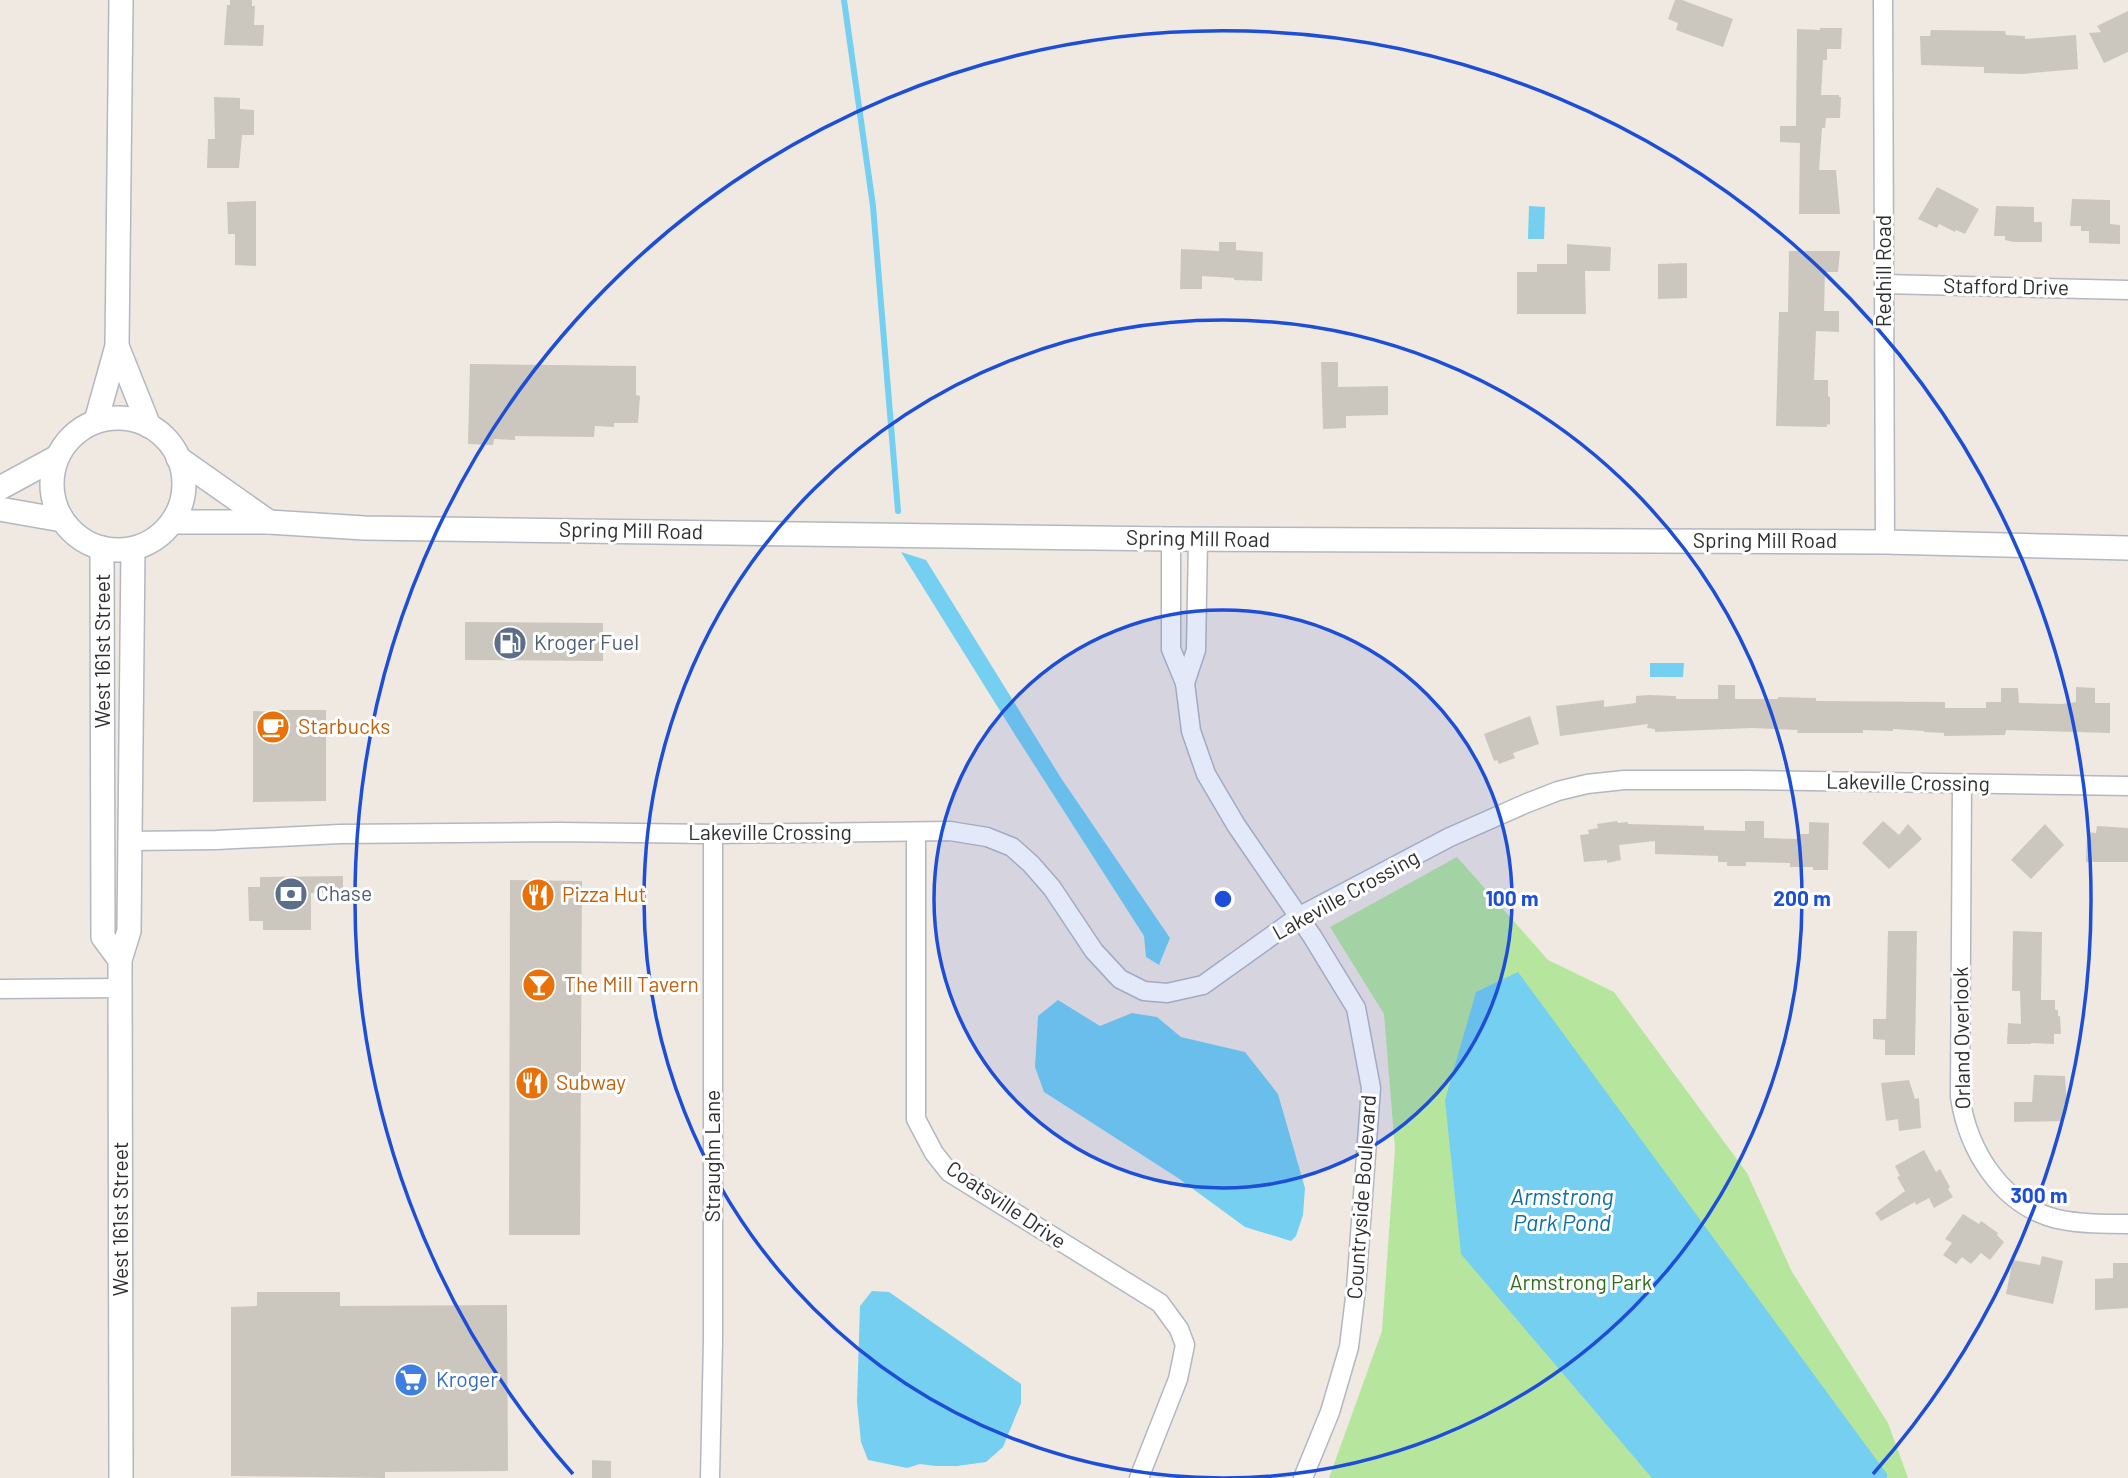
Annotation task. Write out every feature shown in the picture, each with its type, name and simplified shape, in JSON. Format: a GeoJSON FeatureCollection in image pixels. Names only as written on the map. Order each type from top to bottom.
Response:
{"type":"FeatureCollection","features":[{"type":"Feature","properties":{"kind":"street"},"geometry":{"type":"LineString","coordinates":[[96,421],[117,346],[121,0]]}},
{"type":"Feature","properties":{"kind":"street","name":"Redhill Road"},"geometry":{"type":"LineString","coordinates":[[1883,0],[1885,541]]}},
{"type":"Feature","properties":{"kind":"street","name":"Stafford Drive"},"geometry":{"type":"LineString","coordinates":[[1884,284],[2128,290]]}},
{"type":"Feature","properties":{"kind":"street"},"geometry":{"type":"LineString","coordinates":[[117,346],[149,426]]}},
{"type":"Feature","properties":{"kind":"street"},"geometry":{"type":"LineString","coordinates":[[132,419],[149,426],[167,439],[178,458],[184,480],[181,501],[172,522],[148,543],[132,549],[116,551],[95,547],[76,536],[62,520],[53,500],[51,478],[57,457],[66,442],[80,429],[96,421],[132,419]]}},
{"type":"Feature","properties":{"kind":"street"},"geometry":{"type":"LineString","coordinates":[[0,488],[57,457]]}},
{"type":"Feature","properties":{"kind":"street"},"geometry":{"type":"LineString","coordinates":[[178,458],[269,523]]}},
{"type":"Feature","properties":{"kind":"street"},"geometry":{"type":"LineString","coordinates":[[0,509],[62,520]]}},
{"type":"Feature","properties":{"kind":"street","name":"Spring Mill Road"},"geometry":{"type":"LineString","coordinates":[[172,522],[364,528],[1171,539],[1885,541],[2128,548]]}},
{"type":"Feature","properties":{"kind":"street","name":"Countryside Boulevard"},"geometry":{"type":"LineString","coordinates":[[1171,539],[1171,649],[1185,683],[1191,731],[1206,774],[1356,1008],[1371,1088],[1349,1347],[1329,1412],[1303,1478]]}},
{"type":"Feature","properties":{"kind":"street"},"geometry":{"type":"LineString","coordinates":[[1185,683],[1196,650],[1198,539]]}},
{"type":"Feature","properties":{"kind":"street","name":"West 161st Street"},"geometry":{"type":"LineString","coordinates":[[102,548],[103,937],[120,960]]}},
{"type":"Feature","properties":{"kind":"street","name":"West 161st Street"},"geometry":{"type":"LineString","coordinates":[[121,1478],[120,960],[129,931],[132,549]]}},
{"type":"Feature","properties":{"kind":"street","name":"Lakeville Crossing"},"geometry":{"type":"LineString","coordinates":[[130,841],[340,834],[950,831],[987,837],[1012,847],[1052,888],[1094,951],[1120,979],[1144,991],[1167,993],[1203,985],[1298,917],[1450,837],[1558,791],[1587,784],[1624,780],[1747,780],[2128,786]]}},
{"type":"Feature","properties":{"kind":"street","name":"Orland Overlook"},"geometry":{"type":"LineString","coordinates":[[1962,785],[1959,1097],[1963,1116],[1983,1164],[2003,1188],[2030,1207],[2054,1218],[2080,1223],[2128,1224]]}},
{"type":"Feature","properties":{"kind":"street","name":"Coatsville Drive"},"geometry":{"type":"LineString","coordinates":[[916,832],[916,1119],[934,1153],[949,1172],[1160,1303],[1179,1329],[1185,1345],[1178,1380],[1139,1478]]}},
{"type":"Feature","properties":{"kind":"street","name":"Straughn Lane"},"geometry":{"type":"LineString","coordinates":[[710,1478],[713,1327],[713,834]]}},
{"type":"Feature","properties":{"kind":"street"},"geometry":{"type":"LineString","coordinates":[[0,989],[120,988]]}},
{"type":"Feature","properties":{"kind":"green space","name":"Armstrong Park"},"geometry":{"type":"Polygon","coordinates":[[[1457,857],[1548,960],[1614,992],[1747,1173],[1792,1272],[1888,1423],[1908,1478],[1329,1478],[1382,1331],[1395,1149],[1384,1014],[1330,927],[1457,857]]]}},
{"type":"Feature","properties":{"kind":"water"},"geometry":{"type":"Polygon","coordinates":[[[1529,206],[1545,207],[1544,239],[1528,239],[1529,206]]]}},
{"type":"Feature","properties":{"kind":"water"},"geometry":{"type":"Polygon","coordinates":[[[901,552],[926,560],[1061,778],[1170,938],[1159,965],[1146,957],[1144,936],[901,552]]]}},
{"type":"Feature","properties":{"kind":"water"},"geometry":{"type":"Polygon","coordinates":[[[1650,663],[1684,663],[1683,677],[1650,677],[1650,663]]]}},
{"type":"Feature","properties":{"kind":"water","name":"Armstrong Park Pond"},"geometry":{"type":"Polygon","coordinates":[[[1518,972],[1887,1474],[1887,1478],[1652,1478],[1461,1254],[1445,1100],[1476,992],[1518,972]]]}},
{"type":"Feature","properties":{"kind":"water"},"geometry":{"type":"Polygon","coordinates":[[[1058,1000],[1100,1026],[1132,1013],[1157,1017],[1181,1037],[1245,1052],[1278,1094],[1305,1188],[1303,1215],[1296,1236],[1291,1241],[1245,1227],[1178,1178],[1044,1092],[1035,1067],[1038,1016],[1058,1000]]]}},
{"type":"Feature","properties":{"kind":"water"},"geometry":{"type":"Polygon","coordinates":[[[872,1291],[889,1292],[1021,1384],[1021,1403],[1003,1447],[986,1462],[957,1466],[920,1464],[907,1468],[868,1460],[861,1442],[857,1402],[860,1306],[872,1291]]]}},
{"type":"Feature","properties":{"kind":"building"},"geometry":{"type":"Polygon","coordinates":[[[230,0],[252,0],[252,6],[255,6],[254,25],[264,25],[263,46],[224,45],[227,5],[230,5],[230,0]]]}},
{"type":"Feature","properties":{"kind":"building"},"geometry":{"type":"Polygon","coordinates":[[[1675,0],[1682,0],[1733,19],[1723,47],[1676,30],[1678,23],[1668,19],[1675,0]]]}},
{"type":"Feature","properties":{"kind":"building"},"geometry":{"type":"Polygon","coordinates":[[[2128,11],[2128,52],[2104,63],[2089,33],[2101,32],[2097,26],[2128,11]]]}},
{"type":"Feature","properties":{"kind":"building"},"geometry":{"type":"Polygon","coordinates":[[[1842,28],[1841,49],[1827,49],[1827,60],[1823,60],[1821,95],[1841,97],[1840,118],[1826,118],[1825,128],[1822,128],[1819,170],[1836,170],[1840,214],[1799,214],[1800,143],[1780,142],[1780,126],[1796,126],[1797,29],[1842,28]]]}},
{"type":"Feature","properties":{"kind":"building"},"geometry":{"type":"Polygon","coordinates":[[[1931,30],[2005,31],[2006,35],[2025,36],[2025,39],[2076,35],[2078,69],[2022,74],[1984,73],[1984,67],[1921,65],[1920,36],[1930,36],[1931,30]]]}},
{"type":"Feature","properties":{"kind":"building"},"geometry":{"type":"Polygon","coordinates":[[[214,97],[240,98],[240,109],[254,110],[254,135],[242,135],[239,168],[207,168],[208,139],[215,139],[214,97]]]}},
{"type":"Feature","properties":{"kind":"building"},"geometry":{"type":"Polygon","coordinates":[[[1937,187],[1979,209],[1965,234],[1939,224],[1937,228],[1918,219],[1937,187]]]}},
{"type":"Feature","properties":{"kind":"building"},"geometry":{"type":"Polygon","coordinates":[[[2072,199],[2110,200],[2110,224],[2120,225],[2120,244],[2089,243],[2089,231],[2081,231],[2081,226],[2070,226],[2072,199]]]}},
{"type":"Feature","properties":{"kind":"building"},"geometry":{"type":"Polygon","coordinates":[[[256,201],[256,266],[235,265],[235,234],[228,234],[227,202],[256,201]]]}},
{"type":"Feature","properties":{"kind":"building"},"geometry":{"type":"Polygon","coordinates":[[[1996,206],[2034,207],[2034,222],[2042,222],[2042,242],[2013,242],[2005,240],[2005,236],[1994,236],[1996,206]]]}},
{"type":"Feature","properties":{"kind":"building"},"geometry":{"type":"Polygon","coordinates":[[[1219,242],[1236,242],[1236,250],[1263,252],[1262,281],[1202,276],[1202,289],[1180,289],[1181,249],[1219,251],[1219,242]]]}},
{"type":"Feature","properties":{"kind":"building"},"geometry":{"type":"Polygon","coordinates":[[[1567,244],[1611,247],[1610,271],[1585,271],[1586,314],[1517,314],[1517,272],[1537,272],[1537,264],[1567,264],[1567,244]]]}},
{"type":"Feature","properties":{"kind":"building"},"geometry":{"type":"Polygon","coordinates":[[[1789,251],[1840,251],[1838,272],[1825,272],[1824,311],[1839,311],[1839,332],[1816,331],[1814,380],[1828,380],[1830,425],[1827,424],[1827,427],[1776,426],[1779,312],[1788,312],[1789,251]]]}},
{"type":"Feature","properties":{"kind":"building"},"geometry":{"type":"Polygon","coordinates":[[[1687,263],[1687,298],[1658,299],[1658,264],[1687,263]]]}},
{"type":"Feature","properties":{"kind":"building"},"geometry":{"type":"Polygon","coordinates":[[[1321,362],[1338,362],[1338,387],[1388,386],[1388,415],[1346,416],[1346,428],[1323,429],[1321,362]]]}},
{"type":"Feature","properties":{"kind":"building"},"geometry":{"type":"Polygon","coordinates":[[[470,364],[636,366],[636,395],[640,396],[638,423],[614,423],[614,427],[595,426],[594,437],[515,436],[515,440],[494,439],[493,445],[468,444],[470,364]]]}},
{"type":"Feature","properties":{"kind":"building"},"geometry":{"type":"Polygon","coordinates":[[[465,622],[603,623],[603,661],[465,660],[465,622]]]}},
{"type":"Feature","properties":{"kind":"building"},"geometry":{"type":"Polygon","coordinates":[[[1718,685],[1735,685],[1735,699],[1778,697],[1816,698],[1816,701],[1945,702],[1945,708],[1986,708],[1986,702],[2001,702],[2001,688],[2018,688],[2019,703],[2062,704],[2076,702],[2076,687],[2095,688],[2095,703],[2110,703],[2110,733],[2006,730],[2005,735],[1944,736],[1944,733],[1893,729],[1863,730],[1863,733],[1797,733],[1798,730],[1752,728],[1655,732],[1655,729],[1647,728],[1648,724],[1560,736],[1556,706],[1604,700],[1604,707],[1636,703],[1636,696],[1649,695],[1676,696],[1676,699],[1718,699],[1718,685]]]}},
{"type":"Feature","properties":{"kind":"building"},"geometry":{"type":"Polygon","coordinates":[[[326,710],[326,801],[253,802],[253,711],[326,710]]]}},
{"type":"Feature","properties":{"kind":"building"},"geometry":{"type":"Polygon","coordinates":[[[1530,716],[1539,744],[1513,753],[1515,758],[1499,764],[1497,760],[1494,761],[1484,734],[1530,716]]]}},
{"type":"Feature","properties":{"kind":"building"},"geometry":{"type":"Polygon","coordinates":[[[1617,821],[1628,824],[1704,826],[1704,830],[1745,831],[1745,821],[1764,821],[1764,838],[1798,839],[1798,834],[1809,834],[1809,822],[1829,823],[1828,870],[1790,867],[1790,863],[1746,862],[1746,866],[1727,866],[1727,862],[1718,862],[1718,856],[1655,854],[1655,841],[1619,845],[1621,860],[1607,863],[1607,860],[1584,862],[1580,835],[1589,834],[1588,830],[1598,828],[1597,824],[1617,821]]]}},
{"type":"Feature","properties":{"kind":"building"},"geometry":{"type":"Polygon","coordinates":[[[1883,821],[1899,835],[1908,824],[1922,839],[1889,869],[1862,843],[1883,821]]]}},
{"type":"Feature","properties":{"kind":"building"},"geometry":{"type":"Polygon","coordinates":[[[2045,824],[2064,845],[2031,879],[2011,860],[2045,824]]]}},
{"type":"Feature","properties":{"kind":"building"},"geometry":{"type":"Polygon","coordinates":[[[2097,826],[2128,828],[2128,862],[2086,862],[2087,832],[2096,833],[2097,826]]]}},
{"type":"Feature","properties":{"kind":"building"},"geometry":{"type":"Polygon","coordinates":[[[343,876],[343,892],[311,893],[311,930],[263,930],[263,921],[249,921],[248,887],[260,887],[260,877],[343,876]]]}},
{"type":"Feature","properties":{"kind":"building"},"geometry":{"type":"Polygon","coordinates":[[[510,880],[582,881],[580,1235],[509,1235],[510,880]]]}},
{"type":"Feature","properties":{"kind":"building"},"geometry":{"type":"Polygon","coordinates":[[[1888,931],[1917,931],[1915,1055],[1885,1055],[1885,1040],[1873,1039],[1873,1019],[1886,1019],[1888,931]]]}},
{"type":"Feature","properties":{"kind":"building"},"geometry":{"type":"Polygon","coordinates":[[[2013,931],[2042,932],[2041,1000],[2055,1000],[2055,1010],[2058,1010],[2060,1016],[2061,1034],[2054,1034],[2054,1044],[2007,1044],[2008,1023],[2021,1024],[2020,991],[2012,991],[2013,931]]]}},
{"type":"Feature","properties":{"kind":"building"},"geometry":{"type":"Polygon","coordinates":[[[2034,1075],[2065,1076],[2067,1104],[2064,1104],[2064,1121],[2014,1122],[2014,1102],[2032,1102],[2034,1075]]]}},
{"type":"Feature","properties":{"kind":"building"},"geometry":{"type":"Polygon","coordinates":[[[1909,1080],[1915,1099],[1919,1098],[1921,1128],[1899,1131],[1898,1119],[1886,1121],[1881,1083],[1909,1080]]]}},
{"type":"Feature","properties":{"kind":"building"},"geometry":{"type":"Polygon","coordinates":[[[1924,1150],[1936,1172],[1940,1169],[1953,1197],[1934,1208],[1929,1198],[1916,1205],[1915,1202],[1881,1221],[1875,1213],[1905,1191],[1897,1177],[1900,1176],[1895,1166],[1924,1150]]]}},
{"type":"Feature","properties":{"kind":"building"},"geometry":{"type":"Polygon","coordinates":[[[1963,1214],[1979,1224],[1981,1221],[1998,1233],[2004,1242],[1990,1260],[1981,1253],[1971,1264],[1962,1257],[1956,1264],[1943,1255],[1952,1243],[1945,1239],[1963,1214]]]}},
{"type":"Feature","properties":{"kind":"building"},"geometry":{"type":"Polygon","coordinates":[[[2042,1256],[2063,1261],[2053,1304],[2006,1294],[2013,1260],[2040,1265],[2042,1256]]]}},
{"type":"Feature","properties":{"kind":"building"},"geometry":{"type":"Polygon","coordinates":[[[2113,1263],[2128,1263],[2128,1308],[2095,1310],[2095,1279],[2113,1278],[2113,1263]]]}},
{"type":"Feature","properties":{"kind":"building"},"geometry":{"type":"Polygon","coordinates":[[[257,1292],[340,1292],[340,1306],[507,1305],[508,1471],[385,1472],[385,1478],[231,1476],[231,1307],[257,1306],[257,1292]]]}},
{"type":"Feature","properties":{"kind":"building"},"geometry":{"type":"Polygon","coordinates":[[[592,1460],[611,1461],[611,1478],[592,1478],[592,1460]]]}},
{"type":"Feature","properties":{"kind":"waterway"},"geometry":{"type":"LineString","coordinates":[[844,0],[873,206],[898,511]]}},
{"type":"Feature","properties":{"kind":"place","name":"Kroger Fuel"},"geometry":{"type":"Point","coordinates":[510,643]}},
{"type":"Feature","properties":{"kind":"place","name":"Starbucks"},"geometry":{"type":"Point","coordinates":[273,727]}},
{"type":"Feature","properties":{"kind":"place","name":"Chase"},"geometry":{"type":"Point","coordinates":[291,894]}},
{"type":"Feature","properties":{"kind":"place","name":"Pizza Hut"},"geometry":{"type":"Point","coordinates":[538,895]}},
{"type":"Feature","properties":{"kind":"place","name":"The Mill Tavern"},"geometry":{"type":"Point","coordinates":[539,985]}},
{"type":"Feature","properties":{"kind":"place","name":"Subway"},"geometry":{"type":"Point","coordinates":[532,1083]}},
{"type":"Feature","properties":{"kind":"place","name":"Kroger"},"geometry":{"type":"Point","coordinates":[411,1380]}}]}
